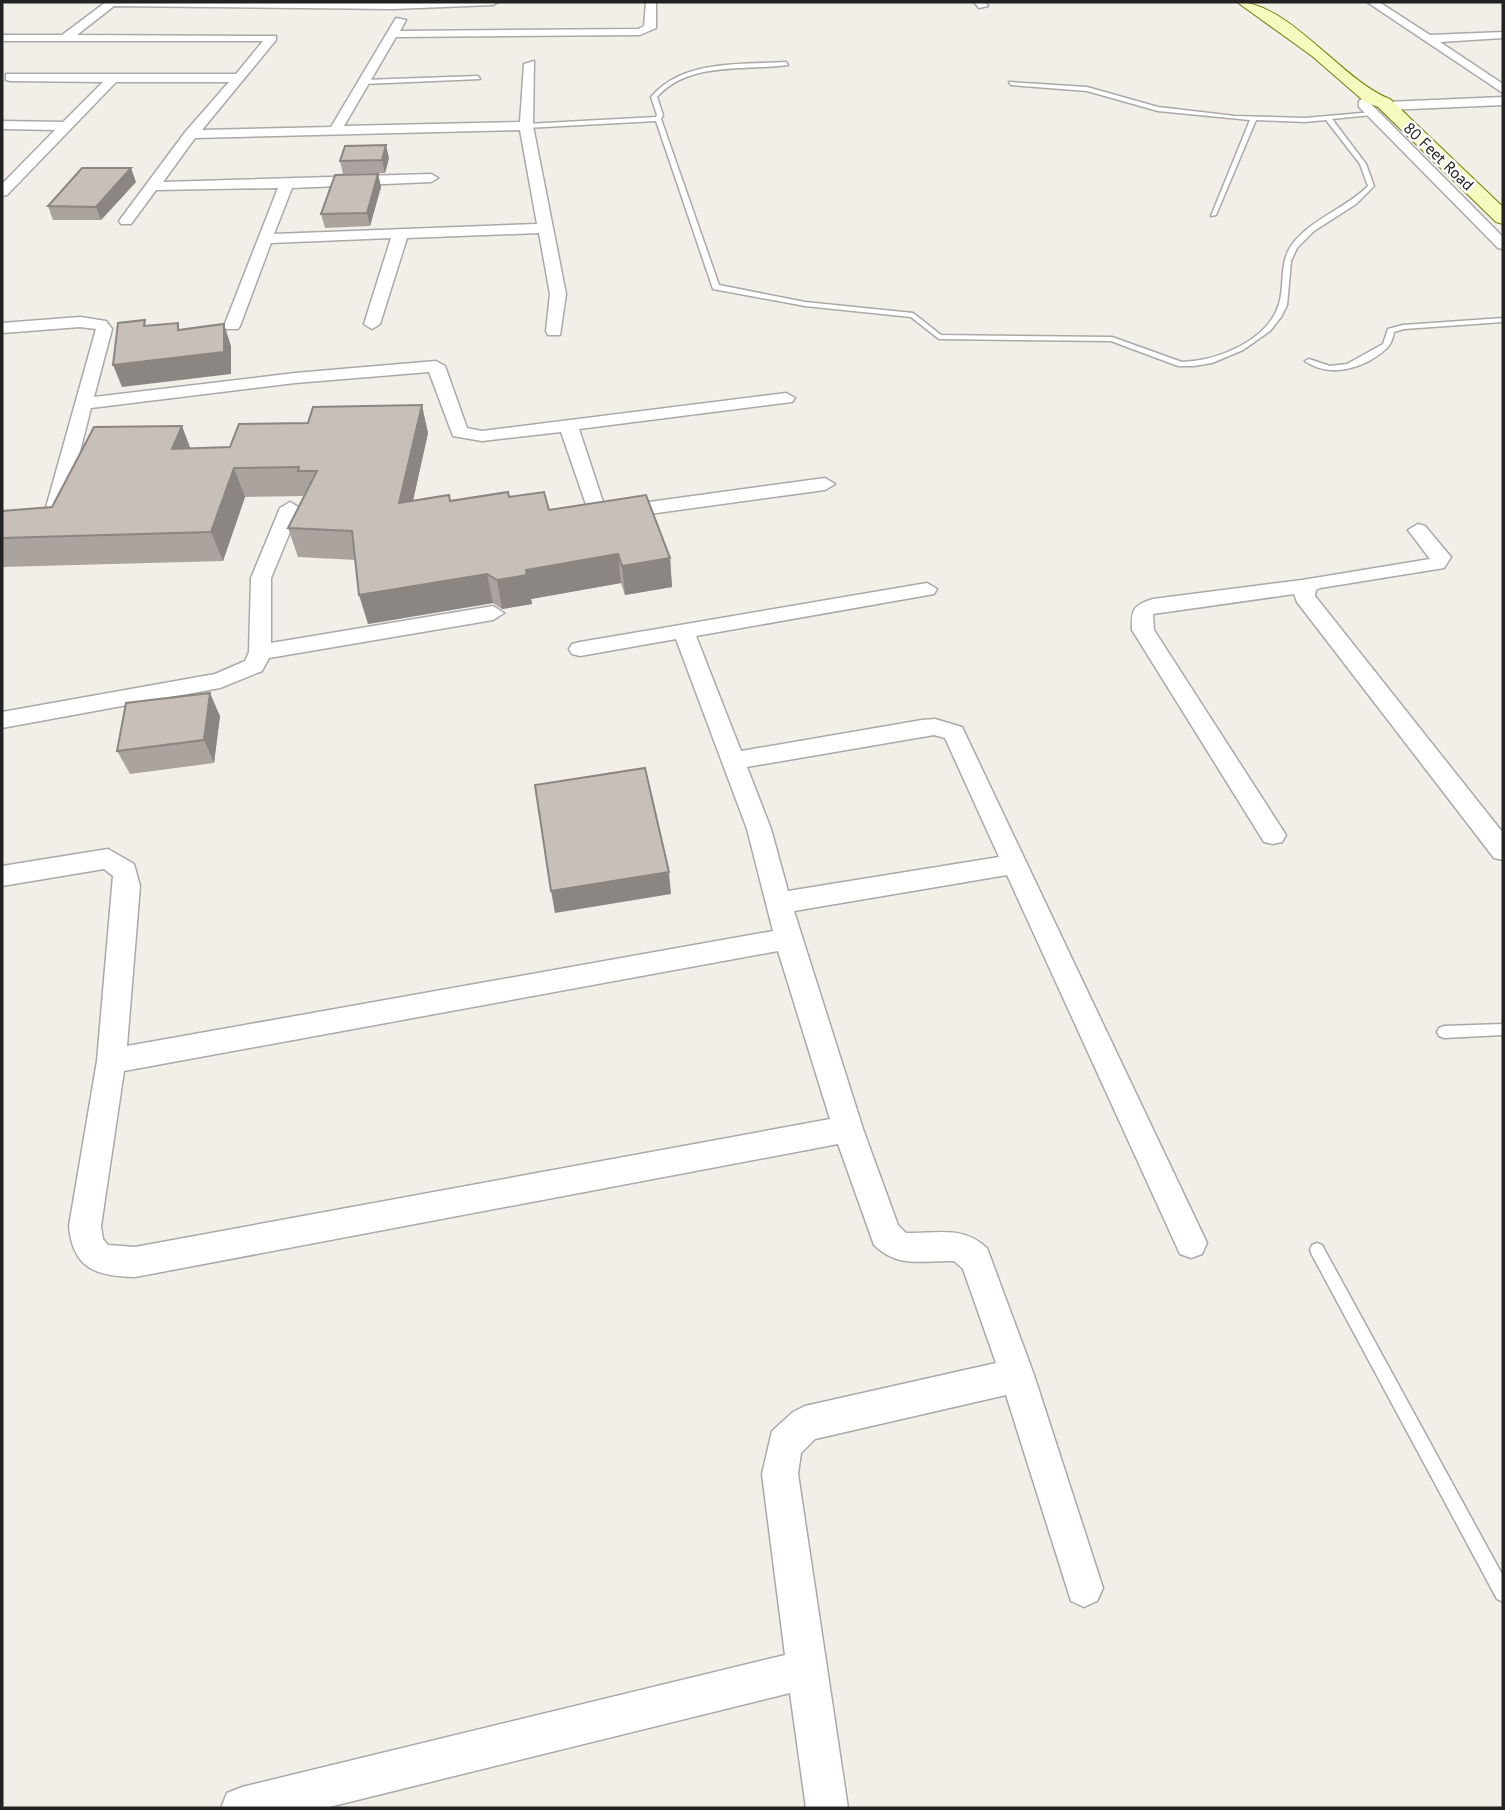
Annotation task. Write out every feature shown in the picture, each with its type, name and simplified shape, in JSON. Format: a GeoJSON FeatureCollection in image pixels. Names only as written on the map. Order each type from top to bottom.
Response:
{"type":"FeatureCollection","features":[{"type":"Feature","properties":{"kind":"street"},"geometry":{"type":"LineString","coordinates":[[65,37],[112,2],[407,6],[493,2]]}},
{"type":"Feature","properties":{"kind":"street"},"geometry":{"type":"LineString","coordinates":[[393,34],[640,32],[650,28],[651,2]]}},
{"type":"Feature","properties":{"kind":"street","name":"80 Feet Road"},"geometry":{"type":"LineString","coordinates":[[1244,2],[1318,53],[1503,218]]}},
{"type":"Feature","properties":{"kind":"street"},"geometry":{"type":"LineString","coordinates":[[1371,2],[1503,89]]}},
{"type":"Feature","properties":{"kind":"street"},"geometry":{"type":"LineString","coordinates":[[126,221],[191,134],[281,29],[309,3]]}},
{"type":"Feature","properties":{"kind":"street"},"geometry":{"type":"LineString","coordinates":[[335,131],[407,6]]}},
{"type":"Feature","properties":{"kind":"street"},"geometry":{"type":"LineString","coordinates":[[4,38],[281,29]]}},
{"type":"Feature","properties":{"kind":"street"},"geometry":{"type":"LineString","coordinates":[[1428,39],[1503,35]]}},
{"type":"Feature","properties":{"kind":"street"},"geometry":{"type":"LineString","coordinates":[[530,64],[526,126],[558,295],[554,331]]}},
{"type":"Feature","properties":{"kind":"street"},"geometry":{"type":"LineString","coordinates":[[1476,71],[1503,69]]}},
{"type":"Feature","properties":{"kind":"street"},"geometry":{"type":"LineString","coordinates":[[10,77],[239,78]]}},
{"type":"Feature","properties":{"kind":"street"},"geometry":{"type":"LineString","coordinates":[[2,192],[113,78]]}},
{"type":"Feature","properties":{"kind":"street"},"geometry":{"type":"LineString","coordinates":[[1376,106],[1503,101]]}},
{"type":"Feature","properties":{"kind":"street"},"geometry":{"type":"LineString","coordinates":[[1376,106],[1503,245]]}},
{"type":"Feature","properties":{"kind":"street"},"geometry":{"type":"LineString","coordinates":[[2,125],[66,126]]}},
{"type":"Feature","properties":{"kind":"street"},"geometry":{"type":"LineString","coordinates":[[191,134],[526,126]]}},
{"type":"Feature","properties":{"kind":"street"},"geometry":{"type":"LineString","coordinates":[[153,186],[431,178]]}},
{"type":"Feature","properties":{"kind":"street"},"geometry":{"type":"LineString","coordinates":[[232,326],[287,184]]}},
{"type":"Feature","properties":{"kind":"street"},"geometry":{"type":"LineString","coordinates":[[265,239],[545,228]]}},
{"type":"Feature","properties":{"kind":"street"},"geometry":{"type":"LineString","coordinates":[[372,324],[400,235]]}},
{"type":"Feature","properties":{"kind":"street"},"geometry":{"type":"LineString","coordinates":[[2,328],[80,322],[100,324],[104,328],[55,511]]}},
{"type":"Feature","properties":{"kind":"street"},"geometry":{"type":"LineString","coordinates":[[83,404],[295,378],[436,366],[459,432],[482,436],[786,398]]}},
{"type":"Feature","properties":{"kind":"street"},"geometry":{"type":"LineString","coordinates":[[568,425],[598,515],[825,484]]}},
{"type":"Feature","properties":{"kind":"street"},"geometry":{"type":"LineString","coordinates":[[2,720],[220,681],[254,666],[260,652],[261,578],[290,508]]}},
{"type":"Feature","properties":{"kind":"street"},"geometry":{"type":"LineString","coordinates":[[1273,835],[1143,630],[1140,618],[1142,611],[1153,606],[1306,586],[1316,582],[1437,564],[1441,557],[1418,530]]}},
{"type":"Feature","properties":{"kind":"street"},"geometry":{"type":"LineString","coordinates":[[1306,586],[1304,597],[1310,609],[1503,851]]}},
{"type":"Feature","properties":{"kind":"street"},"geometry":{"type":"LineString","coordinates":[[580,649],[927,589]]}},
{"type":"Feature","properties":{"kind":"street"},"geometry":{"type":"LineString","coordinates":[[260,652],[493,613]]}},
{"type":"Feature","properties":{"kind":"street"},"geometry":{"type":"LineString","coordinates":[[683,630],[759,829],[788,939],[879,1220],[892,1245],[905,1250],[954,1244],[967,1247],[976,1259],[1017,1375],[1084,1588]]}},
{"type":"Feature","properties":{"kind":"street"},"geometry":{"type":"LineString","coordinates":[[734,761],[922,728],[947,729],[959,741],[1191,1243]]}},
{"type":"Feature","properties":{"kind":"street"},"geometry":{"type":"LineString","coordinates":[[2,876],[108,859],[125,871],[127,886],[111,1060],[85,1226],[85,1244],[93,1255],[110,1261],[135,1262],[848,1129]]}},
{"type":"Feature","properties":{"kind":"street"},"geometry":{"type":"LineString","coordinates":[[779,903],[1016,864]]}},
{"type":"Feature","properties":{"kind":"street"},"geometry":{"type":"LineString","coordinates":[[111,1060],[788,939]]}},
{"type":"Feature","properties":{"kind":"street"},"geometry":{"type":"LineString","coordinates":[[827,1808],[780,1474],[785,1444],[805,1424],[1017,1375]]}},
{"type":"Feature","properties":{"kind":"street"},"geometry":{"type":"LineString","coordinates":[[242,1808],[806,1670]]}},
{"type":"Feature","properties":{"kind":"lane"},"geometry":{"type":"LineString","coordinates":[[786,64],[684,74],[659,89],[654,97],[660,115],[658,119],[716,287],[805,304],[913,315],[939,337],[1112,339],[1181,364],[1214,362],[1265,332],[1278,318],[1284,304],[1284,283],[1294,247],[1371,186],[1363,163],[1328,118]]}},
{"type":"Feature","properties":{"kind":"lane"},"geometry":{"type":"LineString","coordinates":[[364,82],[478,78]]}},
{"type":"Feature","properties":{"kind":"lane"},"geometry":{"type":"LineString","coordinates":[[1011,83],[1087,89],[1158,109],[1254,119],[1328,118],[1376,106]]}},
{"type":"Feature","properties":{"kind":"lane"},"geometry":{"type":"LineString","coordinates":[[526,126],[658,119]]}},
{"type":"Feature","properties":{"kind":"lane"},"geometry":{"type":"LineString","coordinates":[[1213,215],[1254,119]]}},
{"type":"Feature","properties":{"kind":"lane"},"geometry":{"type":"LineString","coordinates":[[1309,361],[1330,370],[1342,369],[1386,345],[1391,331],[1403,327],[1503,320]]}},
{"type":"Feature","properties":{"kind":"lane"},"geometry":{"type":"LineString","coordinates":[[1444,1032],[1503,1030]]}},
{"type":"Feature","properties":{"kind":"lane"},"geometry":{"type":"LineString","coordinates":[[1317,1250],[1503,1593]]}},
{"type":"Feature","properties":{"kind":"building"},"geometry":{"type":"Polygon","coordinates":[[[386,145],[382,160],[340,161],[345,146],[386,145]]]}},
{"type":"Feature","properties":{"kind":"building"},"geometry":{"type":"Polygon","coordinates":[[[82,168],[131,168],[96,207],[48,206],[82,168]]]}},
{"type":"Feature","properties":{"kind":"building"},"geometry":{"type":"Polygon","coordinates":[[[378,174],[367,213],[321,214],[335,175],[378,174]]]}},
{"type":"Feature","properties":{"kind":"building"},"geometry":{"type":"Polygon","coordinates":[[[145,320],[144,326],[178,323],[178,330],[224,324],[224,352],[113,365],[118,323],[145,320]]]}},
{"type":"Feature","properties":{"kind":"building"},"geometry":{"type":"Polygon","coordinates":[[[422,405],[399,503],[449,495],[450,501],[508,492],[509,497],[544,492],[549,510],[646,495],[670,558],[622,566],[618,554],[526,570],[527,575],[497,580],[487,574],[359,595],[352,531],[288,528],[317,471],[298,471],[299,467],[234,468],[211,532],[2,538],[2,511],[52,507],[94,427],[182,426],[172,449],[230,447],[239,424],[308,423],[313,407],[422,405]]]}},
{"type":"Feature","properties":{"kind":"building"},"geometry":{"type":"Polygon","coordinates":[[[210,693],[204,740],[117,751],[126,703],[210,693]]]}},
{"type":"Feature","properties":{"kind":"building"},"geometry":{"type":"Polygon","coordinates":[[[645,768],[669,872],[551,891],[535,785],[645,768]]]}}]}
